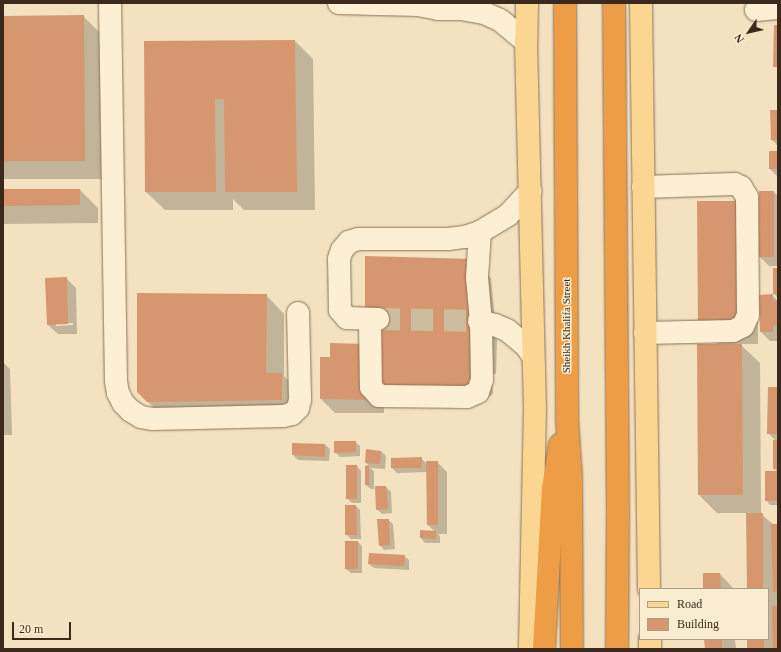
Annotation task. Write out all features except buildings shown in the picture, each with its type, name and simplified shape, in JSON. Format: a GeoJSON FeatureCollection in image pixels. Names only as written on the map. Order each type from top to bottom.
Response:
{"type":"FeatureCollection","features":[{"type":"Feature","properties":{"kind":"highway","name":"Sheikh Khalifa Street"},"geometry":{"type":"LineString","coordinates":[[565,3],[567,419],[570,478],[572,649]]}},
{"type":"Feature","properties":{"kind":"highway"},"geometry":{"type":"LineString","coordinates":[[614,3],[618,649]]}},
{"type":"Feature","properties":{"kind":"highway"},"geometry":{"type":"LineString","coordinates":[[544,649],[553,489],[558,453],[567,419]]}},
{"type":"Feature","properties":{"kind":"main road"},"geometry":{"type":"LineString","coordinates":[[527,3],[526,42],[535,408],[530,649]]}},
{"type":"Feature","properties":{"kind":"main road"},"geometry":{"type":"LineString","coordinates":[[642,3],[648,588]]}},
{"type":"Feature","properties":{"kind":"street"},"geometry":{"type":"LineString","coordinates":[[110,3],[116,381],[118,393],[123,403],[131,411],[141,417],[152,419],[283,416],[292,414],[298,408],[300,399],[298,313]]}},
{"type":"Feature","properties":{"kind":"street"},"geometry":{"type":"LineString","coordinates":[[340,3],[422,4],[438,9],[471,10],[484,13],[500,20],[526,42]]}},
{"type":"Feature","properties":{"kind":"street"},"geometry":{"type":"LineString","coordinates":[[756,10],[778,8]]}},
{"type":"Feature","properties":{"kind":"street"},"geometry":{"type":"LineString","coordinates":[[643,186],[735,184],[741,187],[748,198],[748,315],[743,326],[733,332],[645,338]]}},
{"type":"Feature","properties":{"kind":"street"},"geometry":{"type":"LineString","coordinates":[[480,232],[477,277],[482,380],[478,392],[467,397],[379,396],[371,387],[374,319],[347,318],[340,310],[339,259],[342,250],[349,242],[358,239],[448,239],[465,237],[480,232],[508,215],[530,191]]}},
{"type":"Feature","properties":{"kind":"street"},"geometry":{"type":"LineString","coordinates":[[480,321],[507,330],[526,346],[533,356]]}},
{"type":"Feature","properties":{"kind":"street"},"geometry":{"type":"LineString","coordinates":[[645,338],[738,341]]}},
{"type":"Feature","properties":{"kind":"tunnel"},"geometry":{"type":"LineString","coordinates":[[378,319],[479,321]]}}]}
